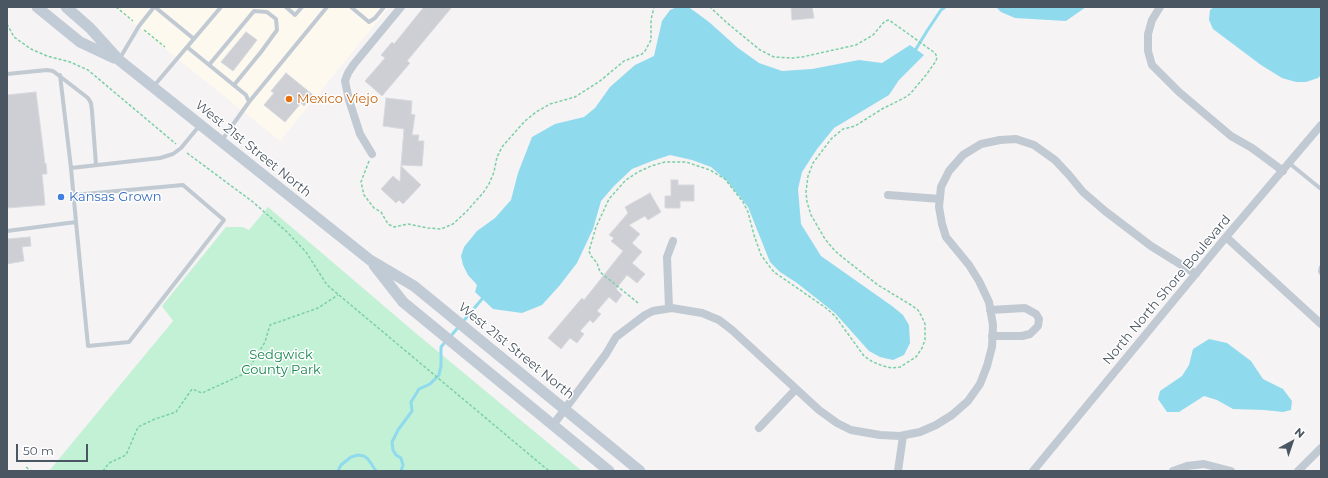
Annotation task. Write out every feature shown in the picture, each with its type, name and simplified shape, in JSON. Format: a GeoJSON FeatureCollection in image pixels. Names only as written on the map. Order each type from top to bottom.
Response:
{"type":"FeatureCollection","features":[{"type":"Feature","properties":{"kind":"main road","name":"West 21st Street North"},"geometry":{"type":"LineString","coordinates":[[37,7],[80,42],[118,60]]}},
{"type":"Feature","properties":{"kind":"main road","name":"West 21st Street North"},"geometry":{"type":"LineString","coordinates":[[66,7],[90,28],[118,60],[370,260],[414,286],[640,471]]}},
{"type":"Feature","properties":{"kind":"main road","name":"West 21st Street North"},"geometry":{"type":"LineString","coordinates":[[370,260],[403,302],[609,471]]}},
{"type":"Feature","properties":{"kind":"street"},"geometry":{"type":"LineString","coordinates":[[372,154],[360,134],[349,100],[345,81],[354,64],[402,7]]}},
{"type":"Feature","properties":{"kind":"street"},"geometry":{"type":"LineString","coordinates":[[1160,7],[1152,20],[1148,34],[1148,51],[1152,65],[1179,92],[1231,136],[1252,148],[1283,171]]}},
{"type":"Feature","properties":{"kind":"street","name":"North North Shore Boulevard"},"geometry":{"type":"LineString","coordinates":[[1033,471],[1226,237],[1321,125]]}},
{"type":"Feature","properties":{"kind":"street"},"geometry":{"type":"LineString","coordinates":[[553,425],[606,354],[616,337],[645,314],[669,308],[702,313],[718,320],[732,330],[819,410],[851,430],[880,435],[903,436],[920,432],[936,425],[952,415],[968,401],[980,384],[988,366],[992,347],[993,325],[988,302],[979,281],[969,265],[946,237],[940,212],[941,187],[950,171],[963,155],[981,144],[1000,140],[1016,139],[1034,145],[1047,154],[1069,175],[1083,192],[1105,210],[1151,246],[1196,274]]}},
{"type":"Feature","properties":{"kind":"street"},"geometry":{"type":"LineString","coordinates":[[888,195],[940,199]]}},
{"type":"Feature","properties":{"kind":"street"},"geometry":{"type":"LineString","coordinates":[[1226,237],[1321,324]]}},
{"type":"Feature","properties":{"kind":"street"},"geometry":{"type":"LineString","coordinates":[[669,308],[667,257],[673,241]]}},
{"type":"Feature","properties":{"kind":"street"},"geometry":{"type":"LineString","coordinates":[[990,310],[1025,308],[1036,314],[1039,319],[1038,326],[1030,334],[1022,336],[992,336]]}},
{"type":"Feature","properties":{"kind":"street"},"geometry":{"type":"LineString","coordinates":[[759,428],[796,389]]}},
{"type":"Feature","properties":{"kind":"street"},"geometry":{"type":"LineString","coordinates":[[898,471],[903,436]]}},
{"type":"Feature","properties":{"kind":"street"},"geometry":{"type":"LineString","coordinates":[[1298,471],[1321,448]]}},
{"type":"Feature","properties":{"kind":"street"},"geometry":{"type":"LineString","coordinates":[[1173,471],[1186,466],[1204,464],[1232,471]]}},
{"type":"Feature","properties":{"kind":"lane"},"geometry":{"type":"LineString","coordinates":[[118,60],[139,26],[155,7],[194,40]]}},
{"type":"Feature","properties":{"kind":"lane"},"geometry":{"type":"LineString","coordinates":[[153,87],[221,7]]}},
{"type":"Feature","properties":{"kind":"lane"},"geometry":{"type":"LineString","coordinates":[[286,7],[295,15],[302,7]]}},
{"type":"Feature","properties":{"kind":"lane"},"geometry":{"type":"LineString","coordinates":[[221,141],[249,102],[327,7]]}},
{"type":"Feature","properties":{"kind":"lane"},"geometry":{"type":"LineString","coordinates":[[351,7],[369,22],[375,18],[384,7]]}},
{"type":"Feature","properties":{"kind":"lane"},"geometry":{"type":"LineString","coordinates":[[209,64],[254,11],[267,12],[276,19],[277,30],[234,85]]}},
{"type":"Feature","properties":{"kind":"lane"},"geometry":{"type":"LineString","coordinates":[[187,47],[246,95],[249,102]]}},
{"type":"Feature","properties":{"kind":"lane"},"geometry":{"type":"LineString","coordinates":[[7,74],[47,70],[53,71],[88,98],[91,103],[96,165]]}},
{"type":"Feature","properties":{"kind":"lane"},"geometry":{"type":"LineString","coordinates":[[60,75],[71,168],[73,194],[88,346],[129,342],[224,220],[183,185],[73,194]]}},
{"type":"Feature","properties":{"kind":"lane"},"geometry":{"type":"LineString","coordinates":[[71,168],[160,158],[173,154],[181,148],[200,124]]}},
{"type":"Feature","properties":{"kind":"lane"},"geometry":{"type":"LineString","coordinates":[[1289,163],[1321,190]]}},
{"type":"Feature","properties":{"kind":"lane"},"geometry":{"type":"LineString","coordinates":[[7,231],[76,222]]}},
{"type":"Feature","properties":{"kind":"lane"},"geometry":{"type":"LineString","coordinates":[[1321,267],[1321,273]]}},
{"type":"Feature","properties":{"kind":"path"},"geometry":{"type":"LineString","coordinates":[[372,154],[361,182],[364,195],[374,208],[381,212],[388,224],[394,227],[408,224],[441,229],[453,224],[483,193],[494,172],[497,157],[502,147],[525,121],[536,112],[550,104],[575,97],[600,81],[624,61],[642,54],[645,51],[650,40],[651,20],[654,7]]}},
{"type":"Feature","properties":{"kind":"path"},"geometry":{"type":"LineString","coordinates":[[638,303],[600,272],[597,263],[591,256],[589,251],[596,227],[609,199],[626,180],[651,166],[665,162],[686,162],[710,170],[725,179],[743,202],[748,212],[754,235],[764,260],[774,272],[826,308],[835,316],[864,356],[872,362],[892,368],[900,366],[916,357],[925,340],[926,332],[922,317],[918,310],[878,284],[835,251],[825,239],[811,215],[806,192],[808,176],[813,163],[831,139],[843,129],[855,126],[910,94],[926,75],[936,61],[937,57],[931,50],[889,20],[885,21],[873,35],[856,45],[802,58],[774,57],[760,50],[710,7]]}},
{"type":"Feature","properties":{"kind":"path"},"geometry":{"type":"LineString","coordinates":[[7,24],[14,37],[31,50],[70,62],[88,70],[181,148],[253,202],[287,232],[306,252],[327,285],[338,295],[549,471]]}},
{"type":"Feature","properties":{"kind":"path"},"geometry":{"type":"LineString","coordinates":[[103,471],[109,463],[126,455],[138,427],[176,412],[192,389],[202,393],[246,373],[266,342],[270,325],[318,308],[338,295]]}},
{"type":"Feature","properties":{"kind":"path"},"geometry":{"type":"LineString","coordinates":[[26,467],[31,471]]}},
{"type":"Feature","properties":{"kind":"shaded area"},"geometry":{"type":"Polygon","coordinates":[[[113,7],[389,7],[280,141],[113,7]]]}},
{"type":"Feature","properties":{"kind":"green space","name":"Sedgwick County Park"},"geometry":{"type":"Polygon","coordinates":[[[268,207],[412,330],[582,471],[49,471],[173,321],[162,306],[226,227],[243,227],[249,230],[268,207]]]}},
{"type":"Feature","properties":{"kind":"water"},"geometry":{"type":"Polygon","coordinates":[[[677,7],[690,8],[709,22],[738,48],[759,63],[782,71],[812,69],[859,60],[882,63],[910,45],[924,55],[899,80],[889,95],[834,128],[817,149],[802,172],[798,189],[801,224],[821,256],[903,315],[909,325],[910,343],[904,355],[893,360],[880,357],[869,351],[835,313],[797,283],[780,272],[770,262],[748,207],[727,181],[711,167],[692,160],[670,155],[632,169],[601,201],[593,229],[577,263],[542,305],[522,313],[493,309],[475,292],[477,285],[468,275],[463,265],[461,256],[464,247],[477,231],[495,218],[511,200],[518,173],[532,137],[555,124],[584,117],[595,108],[610,87],[635,65],[654,56],[662,21],[670,10],[677,7]]]}},
{"type":"Feature","properties":{"kind":"water"},"geometry":{"type":"Polygon","coordinates":[[[996,7],[1086,7],[1066,21],[1015,18],[1001,12],[996,7]]]}},
{"type":"Feature","properties":{"kind":"water"},"geometry":{"type":"Polygon","coordinates":[[[1214,7],[1321,7],[1321,75],[1318,78],[1306,82],[1296,82],[1282,78],[1261,65],[1213,29],[1209,20],[1210,10],[1214,7]]]}},
{"type":"Feature","properties":{"kind":"water"},"geometry":{"type":"Polygon","coordinates":[[[1209,339],[1227,343],[1251,361],[1263,379],[1283,389],[1292,401],[1291,410],[1283,412],[1233,409],[1217,400],[1204,396],[1179,412],[1167,412],[1158,399],[1160,391],[1182,376],[1189,365],[1193,349],[1209,339]]]}},
{"type":"Feature","properties":{"kind":"building"},"geometry":{"type":"Polygon","coordinates":[[[424,7],[452,7],[407,61],[410,63],[382,96],[365,81],[385,58],[381,55],[392,42],[394,44],[424,7]]]}},
{"type":"Feature","properties":{"kind":"building"},"geometry":{"type":"Polygon","coordinates":[[[791,7],[812,7],[814,18],[792,20],[791,7]]]}},
{"type":"Feature","properties":{"kind":"building"},"geometry":{"type":"Polygon","coordinates":[[[246,32],[257,40],[233,71],[221,62],[246,32]]]}},
{"type":"Feature","properties":{"kind":"building","name":"Mexico Viejo"},"geometry":{"type":"Polygon","coordinates":[[[286,73],[313,95],[304,106],[301,103],[285,122],[264,105],[274,93],[271,91],[286,73]]]}},
{"type":"Feature","properties":{"kind":"building"},"geometry":{"type":"Polygon","coordinates":[[[36,92],[47,174],[42,174],[45,205],[7,208],[7,95],[36,92]]]}},
{"type":"Feature","properties":{"kind":"building"},"geometry":{"type":"Polygon","coordinates":[[[386,98],[412,101],[411,114],[415,115],[412,135],[419,135],[418,141],[424,141],[422,166],[401,165],[404,129],[383,126],[386,98]]]}},
{"type":"Feature","properties":{"kind":"building"},"geometry":{"type":"Polygon","coordinates":[[[401,166],[421,185],[403,204],[399,200],[396,203],[381,189],[393,176],[400,182],[401,166]]]}},
{"type":"Feature","properties":{"kind":"building"},"geometry":{"type":"Polygon","coordinates":[[[671,180],[678,180],[678,185],[694,185],[694,201],[680,201],[680,208],[665,208],[665,196],[671,196],[671,180]]]}},
{"type":"Feature","properties":{"kind":"building"},"geometry":{"type":"Polygon","coordinates":[[[650,193],[661,212],[648,220],[645,216],[629,225],[640,234],[632,243],[642,252],[632,263],[645,274],[637,283],[627,275],[616,289],[622,295],[616,303],[609,297],[597,311],[601,314],[593,323],[590,320],[580,331],[584,334],[577,343],[570,338],[561,349],[548,338],[582,298],[584,300],[623,251],[611,241],[614,238],[609,235],[628,213],[625,207],[650,193]]]}},
{"type":"Feature","properties":{"kind":"building"},"geometry":{"type":"Polygon","coordinates":[[[30,237],[31,246],[22,247],[24,261],[7,264],[7,239],[30,237]]]}},
{"type":"Feature","properties":{"kind":"waterway"},"geometry":{"type":"LineString","coordinates":[[916,49],[941,10],[945,7]]}},
{"type":"Feature","properties":{"kind":"waterway"},"geometry":{"type":"LineString","coordinates":[[450,337],[482,299]]}},
{"type":"Feature","properties":{"kind":"waterway"},"geometry":{"type":"LineString","coordinates":[[401,471],[403,465],[401,458],[396,455],[393,450],[392,442],[398,430],[412,411],[411,402],[419,389],[430,384],[439,375],[441,366],[441,347],[446,341]]}},
{"type":"Feature","properties":{"kind":"waterway"},"geometry":{"type":"LineString","coordinates":[[338,471],[341,465],[351,457],[358,455],[364,456],[368,459],[376,471]]}},
{"type":"Feature","properties":{"kind":"place","name":"Mexico Viejo"},"geometry":{"type":"Point","coordinates":[289,99]}},
{"type":"Feature","properties":{"kind":"place","name":"Kansas Grown"},"geometry":{"type":"Point","coordinates":[61,197]}}]}
